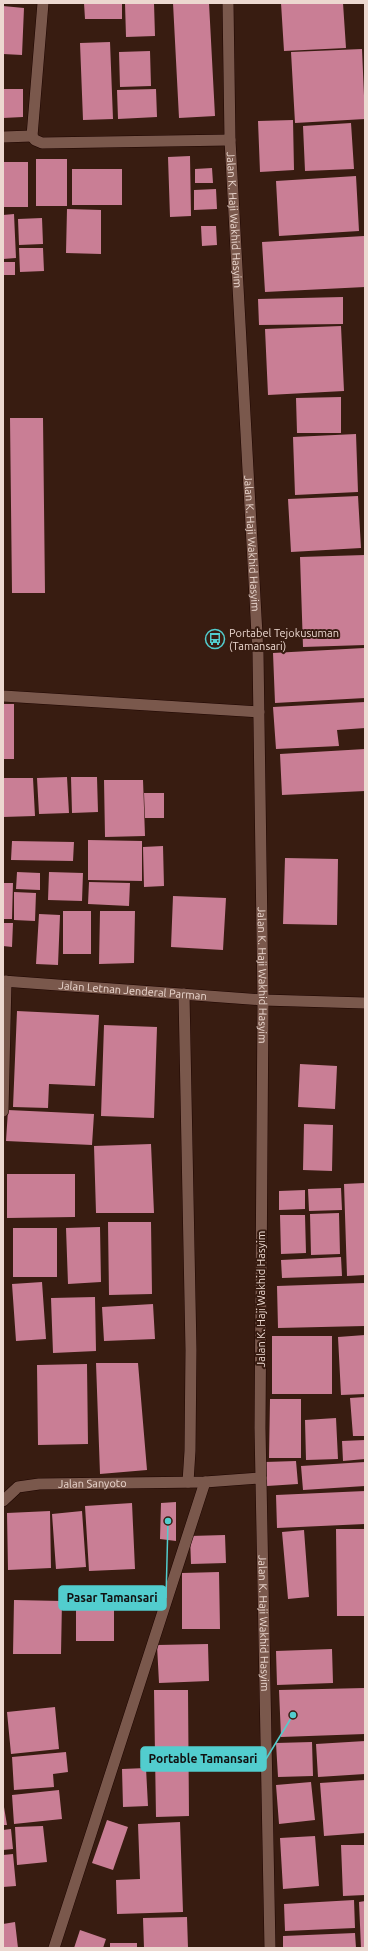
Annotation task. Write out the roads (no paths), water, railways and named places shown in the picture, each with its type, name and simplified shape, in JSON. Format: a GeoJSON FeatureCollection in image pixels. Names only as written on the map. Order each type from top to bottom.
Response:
{"type":"FeatureCollection","features":[{"type":"Feature","properties":{"kind":"street"},"geometry":{"type":"LineString","coordinates":[[42,3],[32,136],[35,140],[42,143],[230,140]]}},
{"type":"Feature","properties":{"kind":"street","name":"Jalan K. Haji Wakhid Hasyim"},"geometry":{"type":"LineString","coordinates":[[228,3],[230,140],[258,652],[262,1000],[261,1478],[270,1948]]}},
{"type":"Feature","properties":{"kind":"street"},"geometry":{"type":"LineString","coordinates":[[3,137],[32,136]]}},
{"type":"Feature","properties":{"kind":"street"},"geometry":{"type":"LineString","coordinates":[[3,696],[259,712]]}},
{"type":"Feature","properties":{"kind":"street"},"geometry":{"type":"LineString","coordinates":[[3,1111],[5,981]]}},
{"type":"Feature","properties":{"kind":"street","name":"Jalan Letnan Jenderal Parman"},"geometry":{"type":"LineString","coordinates":[[5,981],[262,1000],[365,1003]]}},
{"type":"Feature","properties":{"kind":"street"},"geometry":{"type":"LineString","coordinates":[[184,994],[191,1350],[190,1451],[188,1482]]}},
{"type":"Feature","properties":{"kind":"street","name":"Jalan Sanyoto"},"geometry":{"type":"LineString","coordinates":[[3,1499],[18,1487],[38,1484],[205,1482],[261,1478]]}},
{"type":"Feature","properties":{"kind":"street"},"geometry":{"type":"LineString","coordinates":[[54,1948],[205,1482]]}},
{"type":"Feature","properties":{"kind":"place","name":"Portabel Tejokusuman (Tamansari)"},"geometry":{"type":"Point","coordinates":[215,639]}},
{"type":"Feature","properties":{"kind":"place","name":"Pasar Tamansari"},"geometry":{"type":"Point","coordinates":[168,1521]}},
{"type":"Feature","properties":{"kind":"place","name":"Portable Tamansari"},"geometry":{"type":"Point","coordinates":[293,1715]}}]}
